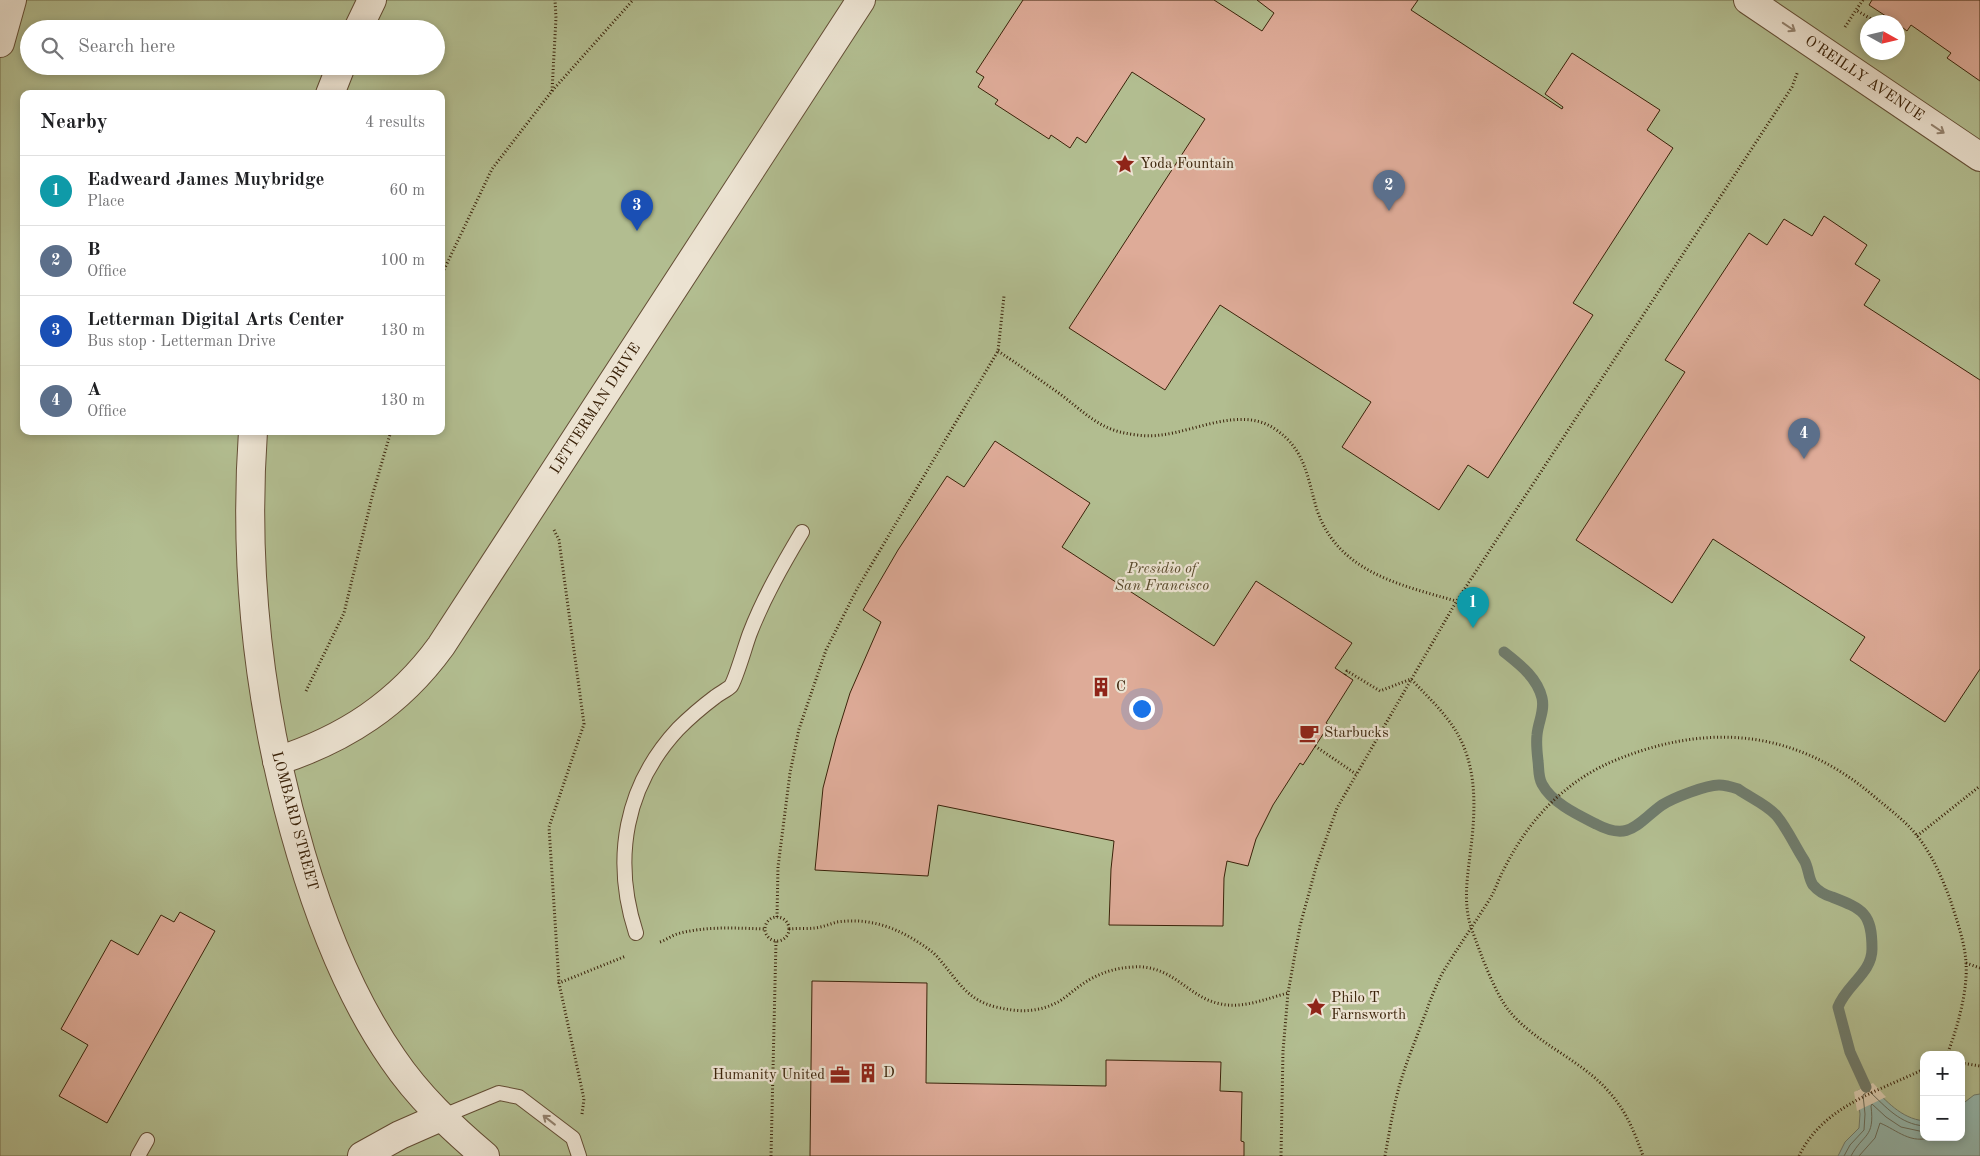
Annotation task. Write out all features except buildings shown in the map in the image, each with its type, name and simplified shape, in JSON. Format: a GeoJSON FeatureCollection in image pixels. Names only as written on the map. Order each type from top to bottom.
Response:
{"type":"FeatureCollection","features":[{"type":"Feature","properties":{"kind":"street"},"geometry":{"type":"LineString","coordinates":[[0,43],[12,0]]}},
{"type":"Feature","properties":{"kind":"street"},"geometry":{"type":"LineString","coordinates":[[362,20],[372,0]]}},
{"type":"Feature","properties":{"kind":"street","name":"LETTERMAN DRIVE"},"geometry":{"type":"LineString","coordinates":[[277,761],[316,747],[366,719],[406,688],[442,646],[861,0]]}},
{"type":"Feature","properties":{"kind":"street","name":"O'REILLY AVENUE"},"geometry":{"type":"LineString","coordinates":[[1748,0],[1980,157]]}},
{"type":"Feature","properties":{"kind":"street"},"geometry":{"type":"LineString","coordinates":[[332,90],[337,75]]}},
{"type":"Feature","properties":{"kind":"street","name":"LOMBARD STREET"},"geometry":{"type":"LineString","coordinates":[[254,435],[250,473],[250,539],[258,658],[277,761],[309,880],[341,964],[385,1047],[414,1087],[441,1117],[485,1156]]}},
{"type":"Feature","properties":{"kind":"street"},"geometry":{"type":"LineString","coordinates":[[362,1156],[400,1135],[441,1117]]}},
{"type":"Feature","properties":{"kind":"lane"},"geometry":{"type":"LineString","coordinates":[[636,933],[628,910],[624,855],[625,837],[631,810],[643,779],[660,750],[680,728],[731,685],[764,600],[802,532]]}},
{"type":"Feature","properties":{"kind":"lane"},"geometry":{"type":"LineString","coordinates":[[441,1117],[499,1093],[510,1094],[519,1097],[572,1138],[579,1156]]}},
{"type":"Feature","properties":{"kind":"lane"},"geometry":{"type":"LineString","coordinates":[[138,1156],[147,1140]]}},
{"type":"Feature","properties":{"kind":"path"},"geometry":{"type":"LineString","coordinates":[[552,91],[556,18],[555,0]]}},
{"type":"Feature","properties":{"kind":"path"},"geometry":{"type":"LineString","coordinates":[[445,268],[492,170],[552,91],[633,0]]}},
{"type":"Feature","properties":{"kind":"path"},"geometry":{"type":"LineString","coordinates":[[1842,31],[1864,0]]}},
{"type":"Feature","properties":{"kind":"path"},"geometry":{"type":"LineString","coordinates":[[1856,10],[1864,15]]}},
{"type":"Feature","properties":{"kind":"path"},"geometry":{"type":"LineString","coordinates":[[1281,1156],[1283,1051],[1288,993],[1300,926],[1316,867],[1337,808],[1456,602],[1792,87],[1799,68]]}},
{"type":"Feature","properties":{"kind":"path"},"geometry":{"type":"LineString","coordinates":[[777,917],[778,867],[790,774],[799,729],[826,650],[857,589],[998,351],[1004,296]]}},
{"type":"Feature","properties":{"kind":"path"},"geometry":{"type":"LineString","coordinates":[[998,351],[1062,395],[1093,420],[1106,428],[1120,432],[1137,435],[1162,435],[1226,420],[1260,422],[1274,428],[1291,442],[1300,454],[1318,511],[1326,528],[1346,555],[1360,566],[1391,580],[1456,602]]}},
{"type":"Feature","properties":{"kind":"path"},"geometry":{"type":"LineString","coordinates":[[306,691],[344,613],[373,493],[390,435]]}},
{"type":"Feature","properties":{"kind":"path"},"geometry":{"type":"LineString","coordinates":[[537,499],[560,540],[584,724],[549,827],[559,983],[584,1099],[583,1111],[579,1120]]}},
{"type":"Feature","properties":{"kind":"path"},"geometry":{"type":"LineString","coordinates":[[1345,675],[1347,671],[1380,691],[1411,679]]}},
{"type":"Feature","properties":{"kind":"path"},"geometry":{"type":"LineString","coordinates":[[1411,679],[1450,722],[1461,740],[1470,761],[1474,783],[1474,811],[1465,891],[1471,928],[1500,997],[1509,1010],[1537,1037],[1590,1074],[1610,1092],[1636,1136],[1642,1156]]}},
{"type":"Feature","properties":{"kind":"path"},"geometry":{"type":"LineString","coordinates":[[1384,1156],[1403,1074],[1429,1003],[1443,973],[1492,895],[1523,835],[1535,819],[1566,789],[1598,767],[1613,760],[1658,746],[1703,738],[1748,738],[1792,747],[1825,762],[1867,790],[1917,836],[1933,861],[1946,889],[1958,923],[1966,963],[1960,1012],[1948,1051]]}},
{"type":"Feature","properties":{"kind":"path"},"geometry":{"type":"LineString","coordinates":[[1315,746],[1356,774]]}},
{"type":"Feature","properties":{"kind":"path"},"geometry":{"type":"LineString","coordinates":[[1917,836],[1980,786]]}},
{"type":"Feature","properties":{"kind":"path"},"geometry":{"type":"LineString","coordinates":[[773,917],[786,922],[789,929],[785,937],[776,941],[768,937],[764,929],[767,922],[773,917]]}},
{"type":"Feature","properties":{"kind":"path"},"geometry":{"type":"LineString","coordinates":[[789,929],[816,928],[852,921],[876,923],[889,927],[902,932],[927,948],[969,994],[994,1007],[1021,1012],[1057,1003],[1085,982],[1102,973],[1135,966],[1164,972],[1198,994],[1220,1004],[1239,1005],[1288,993]]}},
{"type":"Feature","properties":{"kind":"path"},"geometry":{"type":"LineString","coordinates":[[655,944],[676,934],[691,931],[726,928],[764,929]]}},
{"type":"Feature","properties":{"kind":"path"},"geometry":{"type":"LineString","coordinates":[[771,1156],[776,941]]}},
{"type":"Feature","properties":{"kind":"path"},"geometry":{"type":"LineString","coordinates":[[559,983],[630,954]]}},
{"type":"Feature","properties":{"kind":"path"},"geometry":{"type":"LineString","coordinates":[[1966,963],[1980,968]]}},
{"type":"Feature","properties":{"kind":"path"},"geometry":{"type":"LineString","coordinates":[[1965,1064],[1980,1066]]}},
{"type":"Feature","properties":{"kind":"path"},"geometry":{"type":"LineString","coordinates":[[1799,1156],[1819,1125],[1833,1113],[1920,1072]]}},
{"type":"Feature","properties":{"kind":"green space","name":"Presidio of San Francisco"},"geometry":{"type":"Polygon","coordinates":[[[0,0],[1980,0],[1980,1156],[0,1156],[0,0]]]}},
{"type":"Feature","properties":{"kind":"water"},"geometry":{"type":"Polygon","coordinates":[[[1870,1085],[1901,1113],[1920,1120],[1920,1141],[1965,1141],[1965,1102],[1974,1095],[1980,1094],[1980,1156],[1838,1156],[1845,1142],[1859,1128],[1860,1114],[1857,1091],[1870,1085]]]}},
{"type":"Feature","properties":{"kind":"pier"},"geometry":{"type":"Polygon","coordinates":[[[1873,1083],[1886,1097],[1857,1111],[1854,1092],[1873,1083]]]}},
{"type":"Feature","properties":{"kind":"waterway"},"geometry":{"type":"LineString","coordinates":[[1504,652],[1532,677],[1540,690],[1543,703],[1537,738],[1539,775],[1546,791],[1559,803],[1596,824],[1608,829],[1625,831],[1639,824],[1662,805],[1690,792],[1719,785],[1738,789],[1776,815],[1804,860],[1811,882],[1819,891],[1851,905],[1864,914],[1868,920],[1872,937],[1871,957],[1868,965],[1838,1007],[1850,1052],[1866,1087]]}},
{"type":"Feature","properties":{"kind":"place","name":"Yoda Fountain"},"geometry":{"type":"Point","coordinates":[1125,164]}},
{"type":"Feature","properties":{"kind":"place","name":"B"},"geometry":{"type":"Point","coordinates":[1389,211]}},
{"type":"Feature","properties":{"kind":"place","name":"Letterman Digital Arts Center"},"geometry":{"type":"Point","coordinates":[637,231]}},
{"type":"Feature","properties":{"kind":"place","name":"A"},"geometry":{"type":"Point","coordinates":[1804,459]}},
{"type":"Feature","properties":{"kind":"place","name":"Eadweard James Muybridge"},"geometry":{"type":"Point","coordinates":[1473,628]}},
{"type":"Feature","properties":{"kind":"place","name":"C"},"geometry":{"type":"Point","coordinates":[1101,687]}},
{"type":"Feature","properties":{"kind":"place","name":"Starbucks"},"geometry":{"type":"Point","coordinates":[1309,733]}},
{"type":"Feature","properties":{"kind":"place","name":"Philo T Farnsworth"},"geometry":{"type":"Point","coordinates":[1316,1007]}},
{"type":"Feature","properties":{"kind":"place","name":"D"},"geometry":{"type":"Point","coordinates":[868,1073]}},
{"type":"Feature","properties":{"kind":"place","name":"Humanity United"},"geometry":{"type":"Point","coordinates":[840,1075]}}]}
